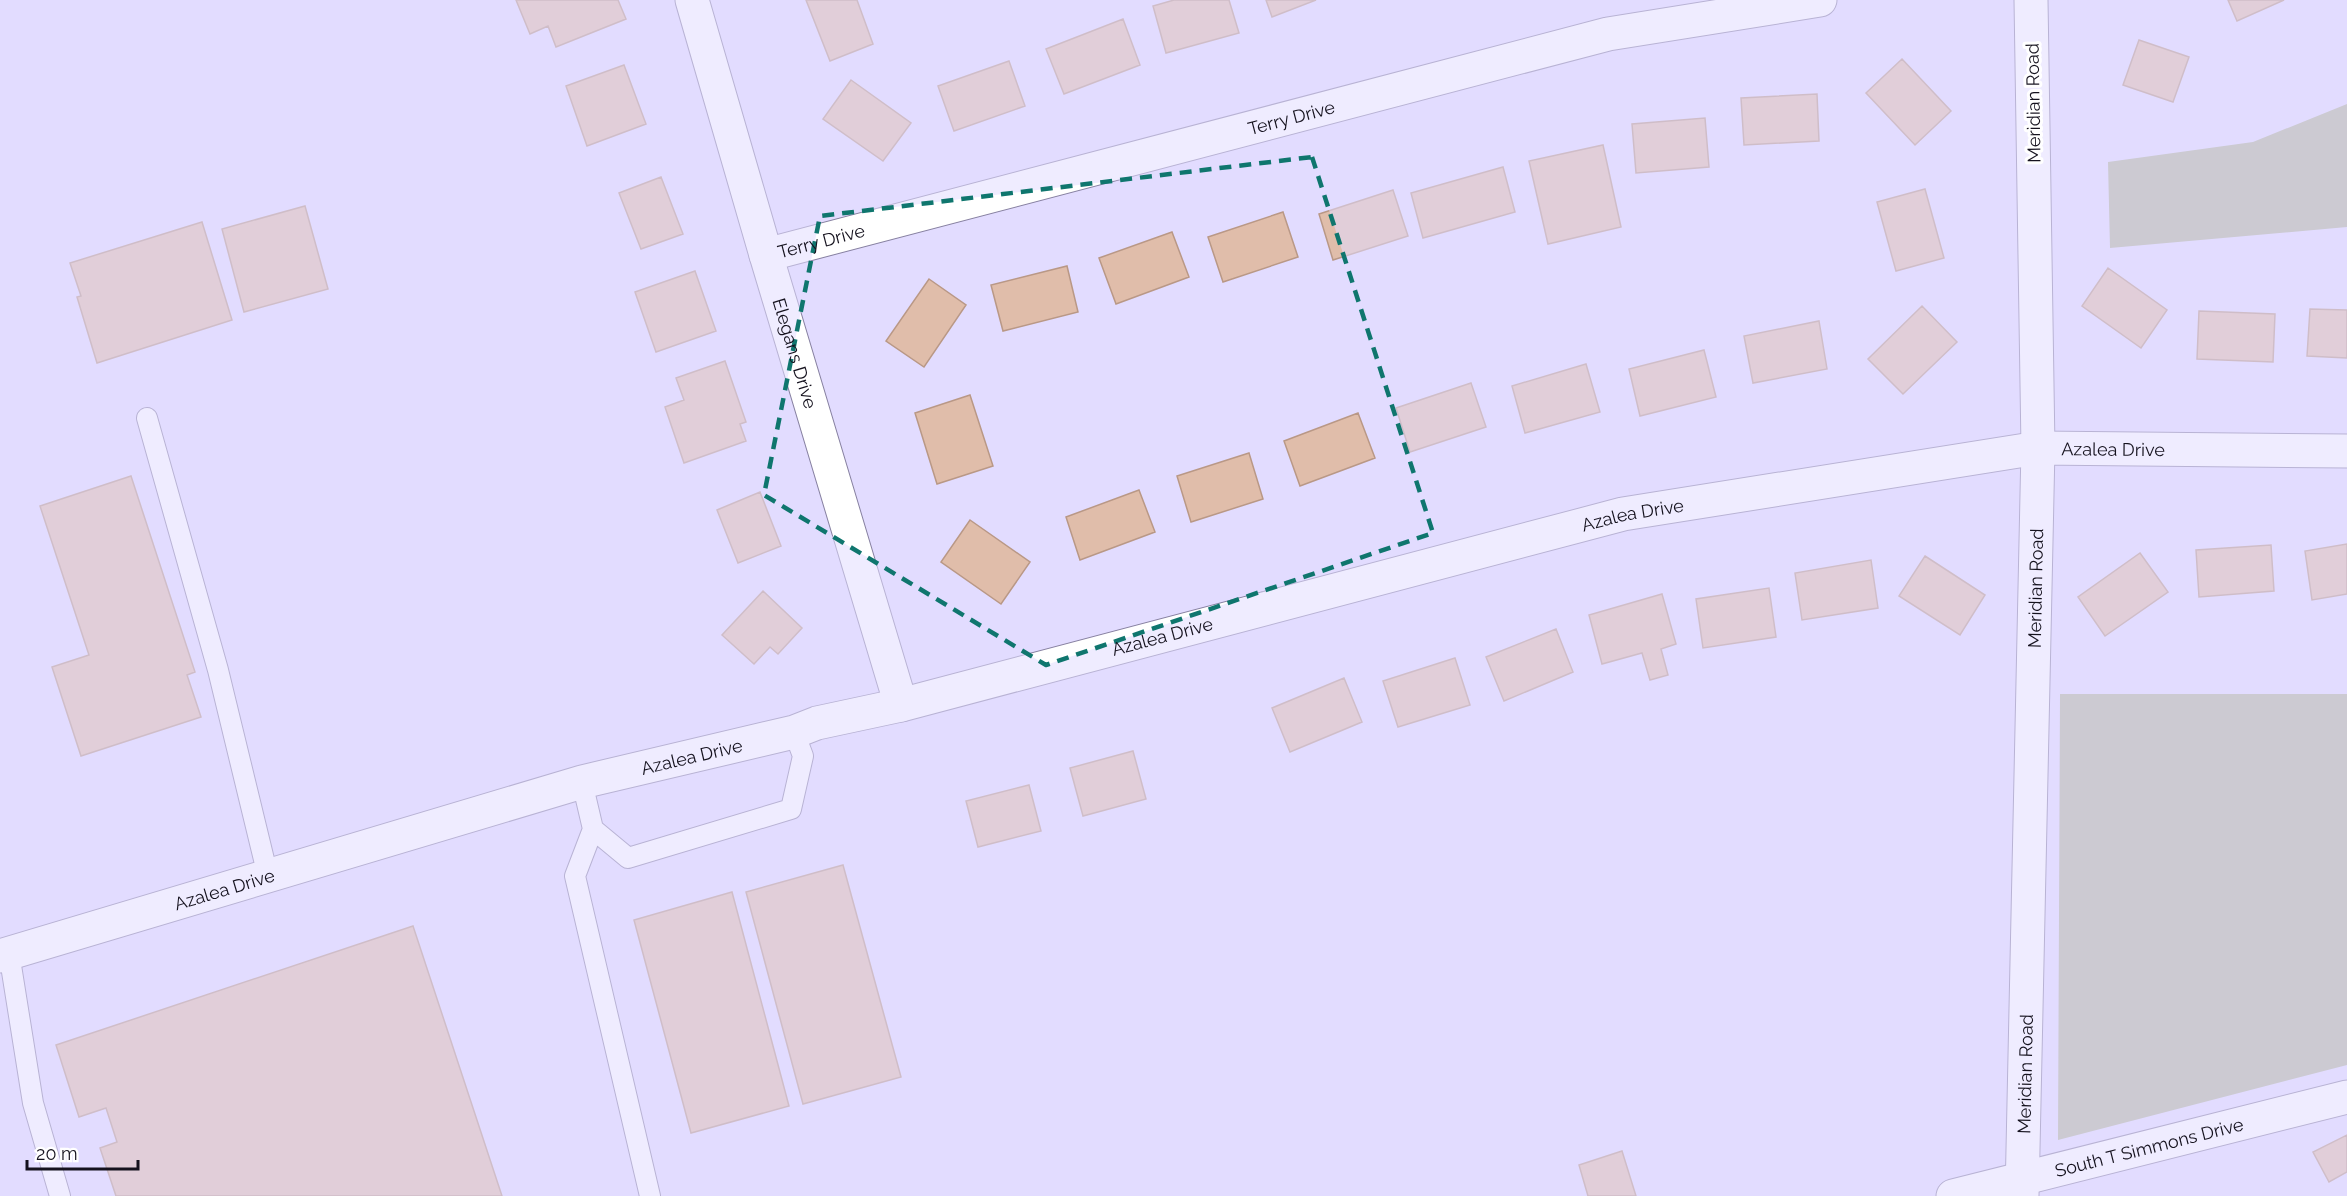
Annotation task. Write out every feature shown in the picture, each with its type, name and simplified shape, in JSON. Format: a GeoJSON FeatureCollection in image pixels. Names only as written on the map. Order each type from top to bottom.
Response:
{"type":"FeatureCollection","features":[{"type":"Feature","properties":{"kind":"street","name":"Elegans Drive"},"geometry":{"type":"LineString","coordinates":[[692,0],[901,705]]}},
{"type":"Feature","properties":{"kind":"street","name":"Terry Drive"},"geometry":{"type":"LineString","coordinates":[[766,255],[1608,34],[1820,0]]}},
{"type":"Feature","properties":{"kind":"street","name":"Meridian Road"},"geometry":{"type":"LineString","coordinates":[[2023,1187],[2038,447],[2031,0]]}},
{"type":"Feature","properties":{"kind":"street","name":"Azalea Drive"},"geometry":{"type":"LineString","coordinates":[[5,955],[582,782],[794,732],[817,723],[901,705],[1623,514],[2038,447],[2347,451]]}},
{"type":"Feature","properties":{"kind":"street","name":"South T Simmons Drive"},"geometry":{"type":"LineString","coordinates":[[1953,1196],[2023,1187],[2347,1097]]}},
{"type":"Feature","properties":{"kind":"lane"},"geometry":{"type":"LineString","coordinates":[[147,418],[218,670],[268,876]]}},
{"type":"Feature","properties":{"kind":"lane"},"geometry":{"type":"LineString","coordinates":[[593,829],[628,858],[791,809],[803,756],[794,732]]}},
{"type":"Feature","properties":{"kind":"lane"},"geometry":{"type":"LineString","coordinates":[[582,782],[593,829],[576,876],[650,1196]]}},
{"type":"Feature","properties":{"kind":"lane"},"geometry":{"type":"LineString","coordinates":[[5,955],[33,1103],[60,1196]]}},
{"type":"Feature","properties":{"kind":"highlighted area"},"geometry":{"type":"Polygon","coordinates":[[[1312,157],[1433,533],[1046,665],[764,495],[820,216],[1312,157]]]}},
{"type":"Feature","properties":{"kind":"green space"},"geometry":{"type":"Polygon","coordinates":[[[2347,104],[2347,227],[2110,248],[2108,162],[2253,142],[2347,104]]]}},
{"type":"Feature","properties":{"kind":"green space"},"geometry":{"type":"Polygon","coordinates":[[[2060,694],[2347,694],[2347,1065],[2058,1140],[2060,694]]]}},
{"type":"Feature","properties":{"kind":"building"},"geometry":{"type":"Polygon","coordinates":[[[516,0],[618,0],[626,19],[556,47],[548,26],[530,34],[516,0]]]}},
{"type":"Feature","properties":{"kind":"building"},"geometry":{"type":"Polygon","coordinates":[[[806,0],[857,0],[873,44],[830,61],[806,0]]]}},
{"type":"Feature","properties":{"kind":"building"},"geometry":{"type":"Polygon","coordinates":[[[1174,0],[1229,0],[1239,33],[1166,53],[1153,6],[1174,0]]]}},
{"type":"Feature","properties":{"kind":"building"},"geometry":{"type":"Polygon","coordinates":[[[1266,0],[1316,0],[1272,17],[1266,0]]]}},
{"type":"Feature","properties":{"kind":"building"},"geometry":{"type":"Polygon","coordinates":[[[2228,0],[2284,0],[2237,21],[2228,0]]]}},
{"type":"Feature","properties":{"kind":"building"},"geometry":{"type":"Polygon","coordinates":[[[1123,19],[1140,65],[1064,94],[1046,49],[1123,19]]]}},
{"type":"Feature","properties":{"kind":"building"},"geometry":{"type":"Polygon","coordinates":[[[2139,40],[2189,57],[2173,102],[2123,85],[2139,40]]]}},
{"type":"Feature","properties":{"kind":"building"},"geometry":{"type":"Polygon","coordinates":[[[1902,59],[1951,111],[1915,145],[1866,93],[1902,59]]]}},
{"type":"Feature","properties":{"kind":"building"},"geometry":{"type":"Polygon","coordinates":[[[1009,61],[1025,106],[954,131],[938,86],[1009,61]]]}},
{"type":"Feature","properties":{"kind":"building"},"geometry":{"type":"Polygon","coordinates":[[[624,65],[646,124],[587,146],[566,86],[624,65]]]}},
{"type":"Feature","properties":{"kind":"building"},"geometry":{"type":"Polygon","coordinates":[[[851,80],[911,123],[883,161],[823,119],[851,80]]]}},
{"type":"Feature","properties":{"kind":"building"},"geometry":{"type":"Polygon","coordinates":[[[1817,94],[1819,141],[1744,145],[1741,98],[1817,94]]]}},
{"type":"Feature","properties":{"kind":"building"},"geometry":{"type":"Polygon","coordinates":[[[1705,118],[1709,167],[1636,173],[1632,124],[1705,118]]]}},
{"type":"Feature","properties":{"kind":"building"},"geometry":{"type":"Polygon","coordinates":[[[1603,145],[1621,227],[1548,244],[1529,161],[1603,145]]]}},
{"type":"Feature","properties":{"kind":"building"},"geometry":{"type":"Polygon","coordinates":[[[1503,167],[1515,212],[1423,238],[1411,193],[1503,167]]]}},
{"type":"Feature","properties":{"kind":"building"},"geometry":{"type":"Polygon","coordinates":[[[661,177],[683,234],[641,249],[619,193],[661,177]]]}},
{"type":"Feature","properties":{"kind":"building"},"geometry":{"type":"Polygon","coordinates":[[[1925,189],[1944,258],[1896,271],[1877,202],[1925,189]]]}},
{"type":"Feature","properties":{"kind":"building"},"geometry":{"type":"Polygon","coordinates":[[[1393,190],[1408,236],[1333,260],[1319,214],[1393,190]]]}},
{"type":"Feature","properties":{"kind":"building"},"geometry":{"type":"Polygon","coordinates":[[[305,206],[328,289],[244,312],[222,229],[305,206]]]}},
{"type":"Feature","properties":{"kind":"building"},"geometry":{"type":"Polygon","coordinates":[[[1283,212],[1298,257],[1223,282],[1208,237],[1283,212]]]}},
{"type":"Feature","properties":{"kind":"building"},"geometry":{"type":"Polygon","coordinates":[[[202,222],[232,320],[97,363],[77,297],[81,296],[70,263],[202,222]]]}},
{"type":"Feature","properties":{"kind":"building"},"geometry":{"type":"Polygon","coordinates":[[[1172,232],[1189,277],[1116,304],[1099,258],[1172,232]]]}},
{"type":"Feature","properties":{"kind":"building"},"geometry":{"type":"Polygon","coordinates":[[[1067,266],[1078,312],[1003,331],[991,285],[1067,266]]]}},
{"type":"Feature","properties":{"kind":"building"},"geometry":{"type":"Polygon","coordinates":[[[2108,268],[2167,310],[2141,348],[2082,306],[2108,268]]]}},
{"type":"Feature","properties":{"kind":"building"},"geometry":{"type":"Polygon","coordinates":[[[695,271],[716,331],[656,352],[635,292],[695,271]]]}},
{"type":"Feature","properties":{"kind":"building"},"geometry":{"type":"Polygon","coordinates":[[[929,279],[966,305],[924,367],[886,341],[929,279]]]}},
{"type":"Feature","properties":{"kind":"building"},"geometry":{"type":"Polygon","coordinates":[[[1922,306],[1957,342],[1903,394],[1868,359],[1922,306]]]}},
{"type":"Feature","properties":{"kind":"building"},"geometry":{"type":"Polygon","coordinates":[[[2310,309],[2347,310],[2347,358],[2307,356],[2310,309]]]}},
{"type":"Feature","properties":{"kind":"building"},"geometry":{"type":"Polygon","coordinates":[[[2199,311],[2275,314],[2273,362],[2197,359],[2199,311]]]}},
{"type":"Feature","properties":{"kind":"building"},"geometry":{"type":"Polygon","coordinates":[[[1819,321],[1827,369],[1753,383],[1744,336],[1819,321]]]}},
{"type":"Feature","properties":{"kind":"building"},"geometry":{"type":"Polygon","coordinates":[[[1704,350],[1716,397],[1640,416],[1629,369],[1704,350]]]}},
{"type":"Feature","properties":{"kind":"building"},"geometry":{"type":"Polygon","coordinates":[[[725,361],[746,422],[740,424],[746,441],[684,463],[665,407],[684,400],[676,378],[725,361]]]}},
{"type":"Feature","properties":{"kind":"building"},"geometry":{"type":"Polygon","coordinates":[[[1586,364],[1600,412],[1525,433],[1512,386],[1586,364]]]}},
{"type":"Feature","properties":{"kind":"building"},"geometry":{"type":"Polygon","coordinates":[[[1471,383],[1486,427],[1410,452],[1396,408],[1471,383]]]}},
{"type":"Feature","properties":{"kind":"building"},"geometry":{"type":"Polygon","coordinates":[[[970,395],[993,466],[937,484],[915,413],[970,395]]]}},
{"type":"Feature","properties":{"kind":"building"},"geometry":{"type":"Polygon","coordinates":[[[1358,413],[1375,458],[1300,486],[1284,441],[1358,413]]]}},
{"type":"Feature","properties":{"kind":"building"},"geometry":{"type":"Polygon","coordinates":[[[1249,453],[1263,499],[1191,522],[1177,476],[1249,453]]]}},
{"type":"Feature","properties":{"kind":"building"},"geometry":{"type":"Polygon","coordinates":[[[131,476],[195,672],[187,675],[201,717],[81,756],[52,667],[89,655],[40,506],[131,476]]]}},
{"type":"Feature","properties":{"kind":"building"},"geometry":{"type":"Polygon","coordinates":[[[1139,490],[1155,532],[1080,560],[1066,517],[1139,490]]]}},
{"type":"Feature","properties":{"kind":"building"},"geometry":{"type":"Polygon","coordinates":[[[760,492],[781,546],[738,563],[717,510],[760,492]]]}},
{"type":"Feature","properties":{"kind":"building"},"geometry":{"type":"Polygon","coordinates":[[[970,520],[1030,562],[1001,604],[941,562],[970,520]]]}},
{"type":"Feature","properties":{"kind":"building"},"geometry":{"type":"Polygon","coordinates":[[[2347,544],[2347,594],[2312,600],[2305,551],[2347,544]]]}},
{"type":"Feature","properties":{"kind":"building"},"geometry":{"type":"Polygon","coordinates":[[[2271,545],[2274,591],[2199,597],[2196,550],[2271,545]]]}},
{"type":"Feature","properties":{"kind":"building"},"geometry":{"type":"Polygon","coordinates":[[[2140,553],[2168,592],[2105,636],[2078,597],[2140,553]]]}},
{"type":"Feature","properties":{"kind":"building"},"geometry":{"type":"Polygon","coordinates":[[[1925,556],[1985,595],[1960,635],[1899,596],[1925,556]]]}},
{"type":"Feature","properties":{"kind":"building"},"geometry":{"type":"Polygon","coordinates":[[[1871,560],[1878,608],[1802,620],[1795,573],[1871,560]]]}},
{"type":"Feature","properties":{"kind":"building"},"geometry":{"type":"Polygon","coordinates":[[[1769,588],[1776,637],[1703,648],[1696,599],[1769,588]]]}},
{"type":"Feature","properties":{"kind":"building"},"geometry":{"type":"Polygon","coordinates":[[[763,591],[802,628],[778,654],[770,647],[754,664],[722,635],[763,591]]]}},
{"type":"Feature","properties":{"kind":"building"},"geometry":{"type":"Polygon","coordinates":[[[1662,594],[1676,644],[1661,649],[1668,675],[1650,680],[1642,653],[1602,664],[1589,615],[1662,594]]]}},
{"type":"Feature","properties":{"kind":"building"},"geometry":{"type":"Polygon","coordinates":[[[1556,629],[1573,672],[1504,701],[1486,657],[1556,629]]]}},
{"type":"Feature","properties":{"kind":"building"},"geometry":{"type":"Polygon","coordinates":[[[1455,658],[1470,705],[1398,727],[1383,681],[1455,658]]]}},
{"type":"Feature","properties":{"kind":"building"},"geometry":{"type":"Polygon","coordinates":[[[1344,678],[1362,722],[1290,752],[1272,708],[1344,678]]]}},
{"type":"Feature","properties":{"kind":"building"},"geometry":{"type":"Polygon","coordinates":[[[1133,751],[1146,799],[1083,816],[1070,768],[1133,751]]]}},
{"type":"Feature","properties":{"kind":"building"},"geometry":{"type":"Polygon","coordinates":[[[1029,785],[1041,831],[978,847],[966,801],[1029,785]]]}},
{"type":"Feature","properties":{"kind":"building"},"geometry":{"type":"Polygon","coordinates":[[[843,865],[901,1077],[803,1104],[746,892],[843,865]]]}},
{"type":"Feature","properties":{"kind":"building"},"geometry":{"type":"Polygon","coordinates":[[[732,892],[789,1106],[691,1133],[634,920],[732,892]]]}},
{"type":"Feature","properties":{"kind":"building"},"geometry":{"type":"Polygon","coordinates":[[[413,926],[502,1196],[116,1196],[100,1148],[117,1142],[106,1108],[79,1117],[56,1045],[413,926]]]}},
{"type":"Feature","properties":{"kind":"building"},"geometry":{"type":"Polygon","coordinates":[[[2347,1135],[2347,1172],[2329,1182],[2313,1152],[2347,1135]]]}},
{"type":"Feature","properties":{"kind":"building"},"geometry":{"type":"Polygon","coordinates":[[[1622,1151],[1636,1196],[1588,1196],[1579,1165],[1622,1151]]]}}]}
